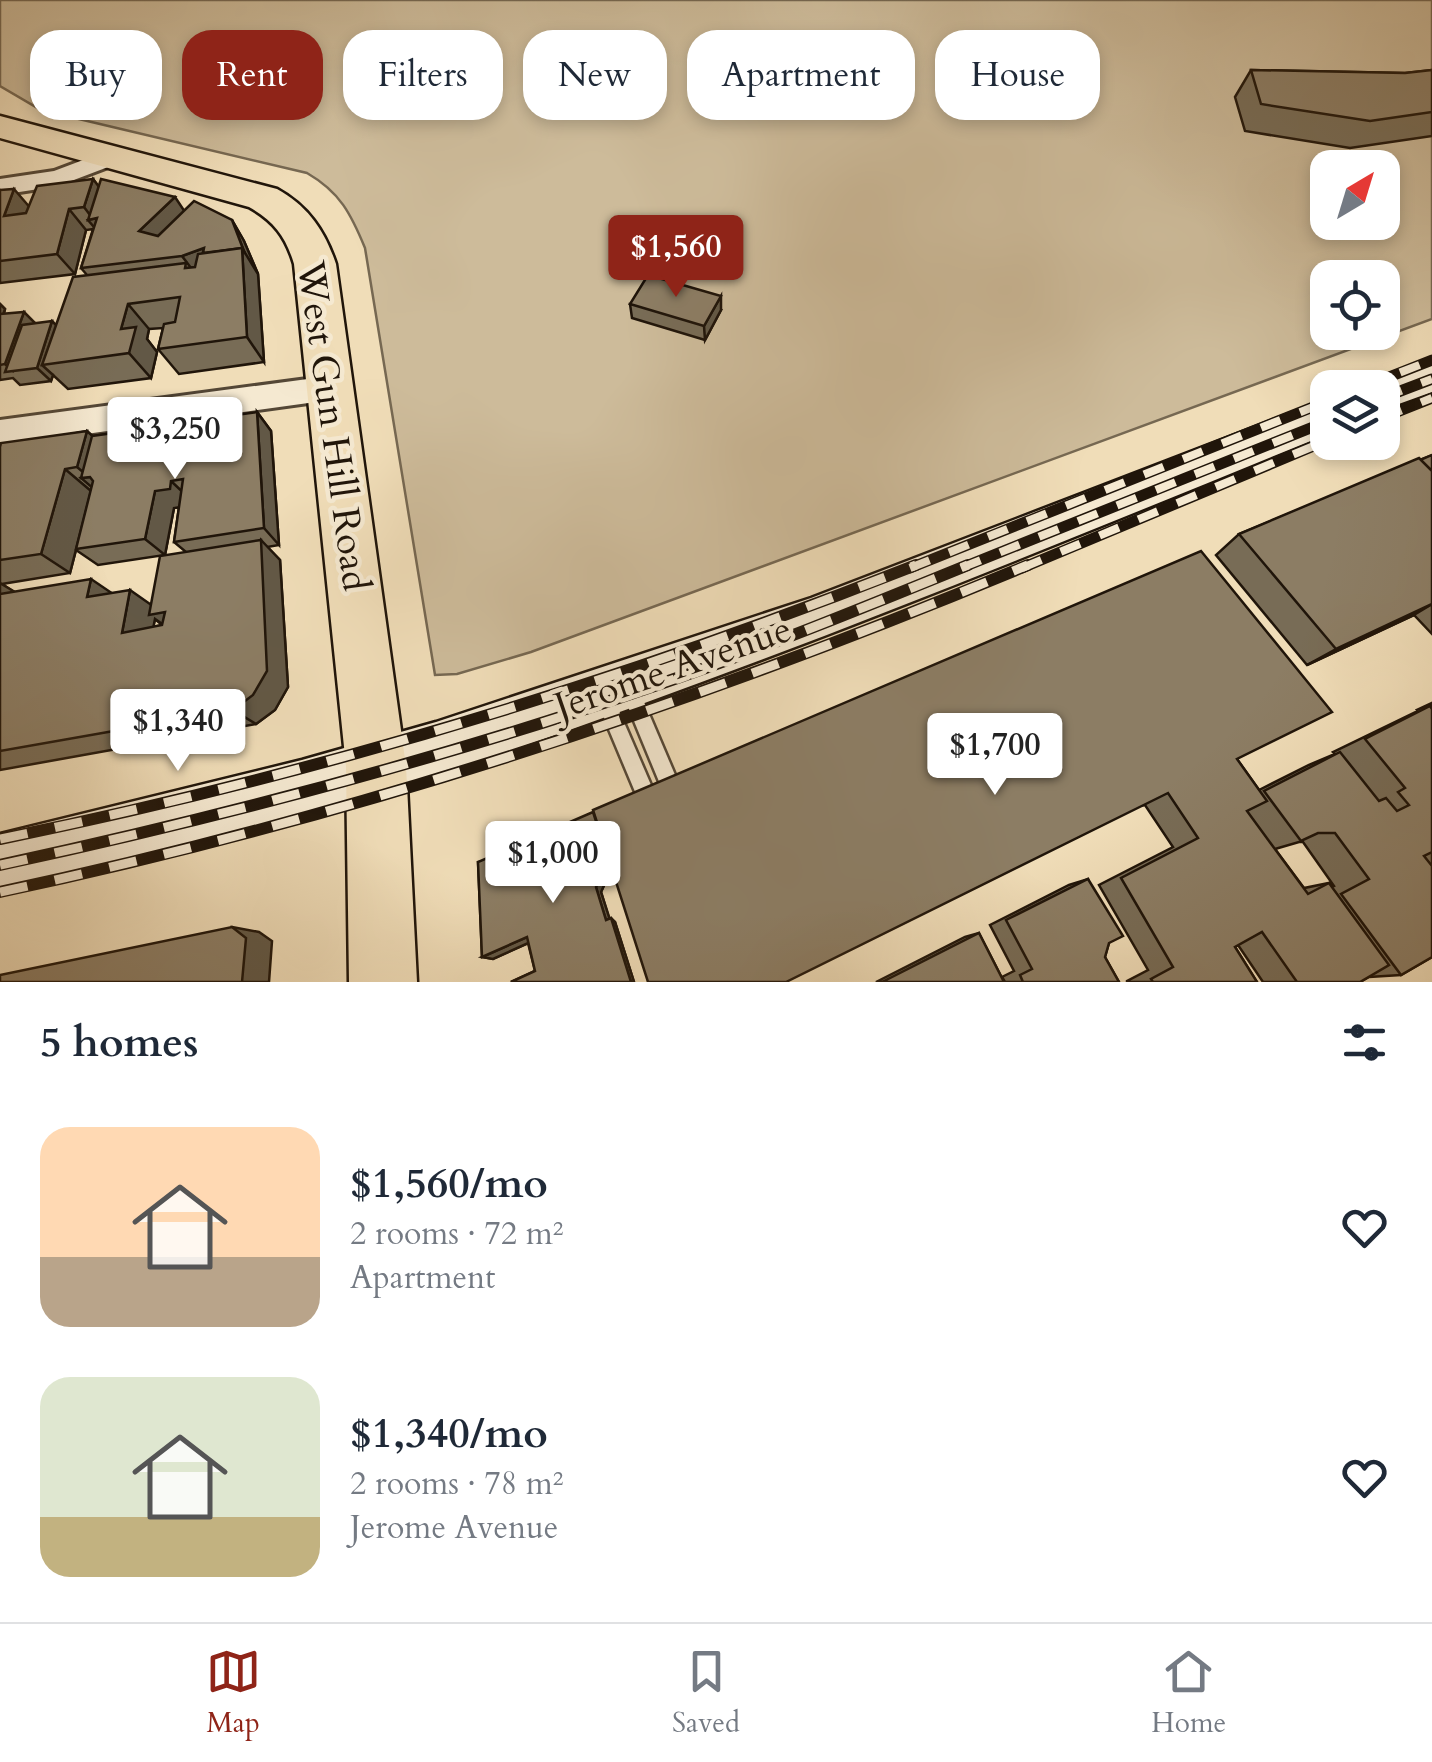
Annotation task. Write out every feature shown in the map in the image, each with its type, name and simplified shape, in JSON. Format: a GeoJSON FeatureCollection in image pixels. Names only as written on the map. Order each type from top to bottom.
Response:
{"type":"FeatureCollection","features":[{"type":"Feature","properties":{"kind":"main road","name":"West Gun Hill Road"},"geometry":{"type":"LineString","coordinates":[[0,127],[107,159],[251,194],[290,215],[304,232],[315,264],[376,766],[382,982]]}},
{"type":"Feature","properties":{"kind":"main road","name":"Jerome Avenue"},"geometry":{"type":"LineString","coordinates":[[0,862],[376,766],[615,688],[812,621],[1310,423]]}},
{"type":"Feature","properties":{"kind":"street"},"geometry":{"type":"LineString","coordinates":[[0,187],[58,178],[107,159]]}},
{"type":"Feature","properties":{"kind":"street"},"geometry":{"type":"LineString","coordinates":[[0,433],[330,388]]}},
{"type":"Feature","properties":{"kind":"lane"},"geometry":{"type":"LineString","coordinates":[[615,688],[672,789]]}},
{"type":"Feature","properties":{"kind":"lane"},"geometry":{"type":"LineString","coordinates":[[615,688],[648,799]]}},
{"type":"Feature","properties":{"kind":"shaded area"},"geometry":{"type":"Polygon","coordinates":[[[0,0],[1432,0],[1432,319],[1400,331],[1400,260],[1310,260],[1310,350],[1348,350],[531,652],[457,674],[435,675],[365,248],[343,205],[307,173],[83,120],[162,120],[162,30],[30,30],[30,104],[0,86],[0,0]]]}},
{"type":"Feature","properties":{"kind":"building"},"geometry":{"type":"Polygon","coordinates":[[[1251,70],[1432,70],[1432,112],[1370,121],[1261,104],[1251,70]]]}},
{"type":"Feature","properties":{"kind":"building"},"geometry":{"type":"Polygon","coordinates":[[[93,179],[84,207],[69,209],[57,254],[0,261],[0,190],[14,189],[4,216],[26,213],[37,186],[93,179]]]}},
{"type":"Feature","properties":{"kind":"building"},"geometry":{"type":"Polygon","coordinates":[[[101,179],[175,197],[139,231],[158,236],[194,201],[232,220],[245,254],[242,248],[203,253],[204,248],[182,256],[81,268],[97,218],[88,220],[101,179]]]}},
{"type":"Feature","properties":{"kind":"building"},"geometry":{"type":"Polygon","coordinates":[[[242,248],[247,337],[158,349],[164,324],[175,322],[180,297],[128,304],[121,329],[136,327],[129,353],[42,365],[73,277],[186,263],[185,268],[195,267],[198,254],[242,248]]]}},
{"type":"Feature","properties":{"kind":"building"},"geometry":{"type":"Polygon","coordinates":[[[648,275],[721,296],[704,326],[630,304],[648,275]]]}},
{"type":"Feature","properties":{"kind":"building"},"geometry":{"type":"Polygon","coordinates":[[[24,312],[5,364],[0,365],[0,314],[24,312]]]}},
{"type":"Feature","properties":{"kind":"building"},"geometry":{"type":"Polygon","coordinates":[[[52,321],[37,368],[5,372],[22,325],[52,321]]]}},
{"type":"Feature","properties":{"kind":"building"},"geometry":{"type":"Polygon","coordinates":[[[257,412],[264,528],[174,542],[183,479],[171,481],[170,489],[155,491],[145,539],[76,549],[93,481],[90,477],[81,478],[92,436],[156,427],[152,458],[182,454],[192,421],[257,412]]]}},
{"type":"Feature","properties":{"kind":"building"},"geometry":{"type":"Polygon","coordinates":[[[87,431],[77,467],[65,469],[41,554],[0,560],[1,443],[87,431]]]}},
{"type":"Feature","properties":{"kind":"building"},"geometry":{"type":"Polygon","coordinates":[[[1432,455],[1432,471],[1420,460],[1432,455]]]}},
{"type":"Feature","properties":{"kind":"building"},"geometry":{"type":"Polygon","coordinates":[[[1419,458],[1432,471],[1432,604],[1336,649],[1239,534],[1419,458]]]}},
{"type":"Feature","properties":{"kind":"building"},"geometry":{"type":"Polygon","coordinates":[[[261,540],[267,671],[253,695],[233,710],[0,751],[0,594],[91,579],[87,597],[130,590],[122,633],[162,625],[165,612],[149,615],[160,556],[261,540]]]}},
{"type":"Feature","properties":{"kind":"building"},"geometry":{"type":"Polygon","coordinates":[[[1201,551],[1332,712],[1237,759],[1267,801],[1247,811],[1308,894],[1329,883],[1389,965],[1360,982],[1297,982],[1262,932],[1235,947],[1257,982],[1153,982],[1151,979],[1173,967],[1121,878],[1198,838],[1168,793],[786,982],[648,982],[593,810],[1201,551]]]}},
{"type":"Feature","properties":{"kind":"building"},"geometry":{"type":"Polygon","coordinates":[[[1430,706],[1432,852],[1424,856],[1432,866],[1432,957],[1401,975],[1341,894],[1369,879],[1335,833],[1318,833],[1301,841],[1264,791],[1340,752],[1379,801],[1386,798],[1397,811],[1409,805],[1398,792],[1405,788],[1365,739],[1430,706]]]}},
{"type":"Feature","properties":{"kind":"building"},"geometry":{"type":"Polygon","coordinates":[[[593,812],[612,870],[601,876],[596,887],[606,920],[611,918],[631,982],[511,982],[535,971],[527,937],[482,957],[478,862],[593,812]]]}},
{"type":"Feature","properties":{"kind":"building"},"geometry":{"type":"Polygon","coordinates":[[[1088,879],[1123,936],[1109,943],[1105,957],[1119,982],[1023,982],[1020,975],[1032,969],[1006,920],[1088,879]]]}},
{"type":"Feature","properties":{"kind":"building"},"geometry":{"type":"Polygon","coordinates":[[[232,927],[246,938],[242,982],[0,982],[0,975],[232,927]]]}},
{"type":"Feature","properties":{"kind":"building"},"geometry":{"type":"Polygon","coordinates":[[[979,933],[1004,982],[882,982],[979,933]]]}},
{"type":"Feature","properties":{"kind":"railway"},"geometry":{"type":"LineString","coordinates":[[1400,373],[1432,360]]}},
{"type":"Feature","properties":{"kind":"railway"},"geometry":{"type":"LineString","coordinates":[[1400,391],[1432,379]]}},
{"type":"Feature","properties":{"kind":"railway"},"geometry":{"type":"LineString","coordinates":[[1400,411],[1432,398]]}},
{"type":"Feature","properties":{"kind":"railway"},"geometry":{"type":"LineString","coordinates":[[910,568],[1310,408]]}},
{"type":"Feature","properties":{"kind":"railway"},"geometry":{"type":"LineString","coordinates":[[961,568],[1310,428]]}},
{"type":"Feature","properties":{"kind":"railway"},"geometry":{"type":"LineString","coordinates":[[1022,568],[1310,448]]}},
{"type":"Feature","properties":{"kind":"railway"},"geometry":{"type":"LineString","coordinates":[[0,839],[234,786],[464,722],[691,649],[916,565]]}},
{"type":"Feature","properties":{"kind":"railway"},"geometry":{"type":"LineString","coordinates":[[0,865],[249,806],[495,738],[735,657],[968,565]]}},
{"type":"Feature","properties":{"kind":"railway"},"geometry":{"type":"LineString","coordinates":[[0,892],[263,829],[522,752],[777,664],[1028,565]]}}]}
